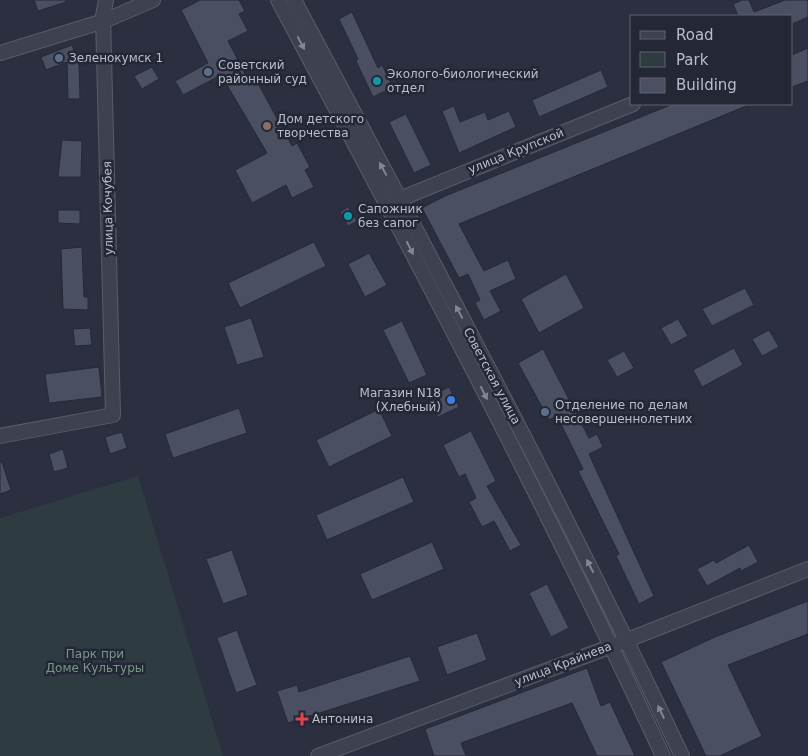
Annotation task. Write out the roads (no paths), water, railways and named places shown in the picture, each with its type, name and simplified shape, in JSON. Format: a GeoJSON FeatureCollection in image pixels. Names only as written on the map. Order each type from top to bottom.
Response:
{"type":"FeatureCollection","features":[{"type":"Feature","properties":{"kind":"street","name":"улица Кочубея"},"geometry":{"type":"LineString","coordinates":[[0,436],[113,415],[104,22],[106,0]]}},
{"type":"Feature","properties":{"kind":"street"},"geometry":{"type":"LineString","coordinates":[[0,53],[104,22],[153,0]]}},
{"type":"Feature","properties":{"kind":"street","name":"Советская улица"},"geometry":{"type":"LineString","coordinates":[[278,0],[394,216],[612,646],[663,756]]}},
{"type":"Feature","properties":{"kind":"street","name":"Советская улица"},"geometry":{"type":"LineString","coordinates":[[294,0],[521,430],[627,640],[682,756]]}},
{"type":"Feature","properties":{"kind":"street","name":"улица Крупской"},"geometry":{"type":"LineString","coordinates":[[400,199],[631,105]]}},
{"type":"Feature","properties":{"kind":"street","name":"улица Крайнева"},"geometry":{"type":"LineString","coordinates":[[318,756],[612,646],[808,569]]}},
{"type":"Feature","properties":{"kind":"place","name":"Зеленокумск 1"},"geometry":{"type":"Point","coordinates":[59,58]}},
{"type":"Feature","properties":{"kind":"place","name":"Советский районный суд"},"geometry":{"type":"Point","coordinates":[208,72]}},
{"type":"Feature","properties":{"kind":"place","name":"Эколого-биологический отдел"},"geometry":{"type":"Point","coordinates":[377,81]}},
{"type":"Feature","properties":{"kind":"place","name":"Дом детского творчества"},"geometry":{"type":"Point","coordinates":[267,126]}},
{"type":"Feature","properties":{"kind":"place","name":"Сапожник без сапог"},"geometry":{"type":"Point","coordinates":[348,216]}},
{"type":"Feature","properties":{"kind":"place","name":"Магазин N18 (Хлебный)"},"geometry":{"type":"Point","coordinates":[451,400]}},
{"type":"Feature","properties":{"kind":"place","name":"Отделение по делам несовершеннолетних"},"geometry":{"type":"Point","coordinates":[545,412]}},
{"type":"Feature","properties":{"kind":"place","name":"Антонина"},"geometry":{"type":"Point","coordinates":[302,719]}},
{"type":"Feature","properties":{"kind":"park label","name":"Парк при Доме Культуры"},"geometry":{"type":"Point","coordinates":[95,661]}}]}
